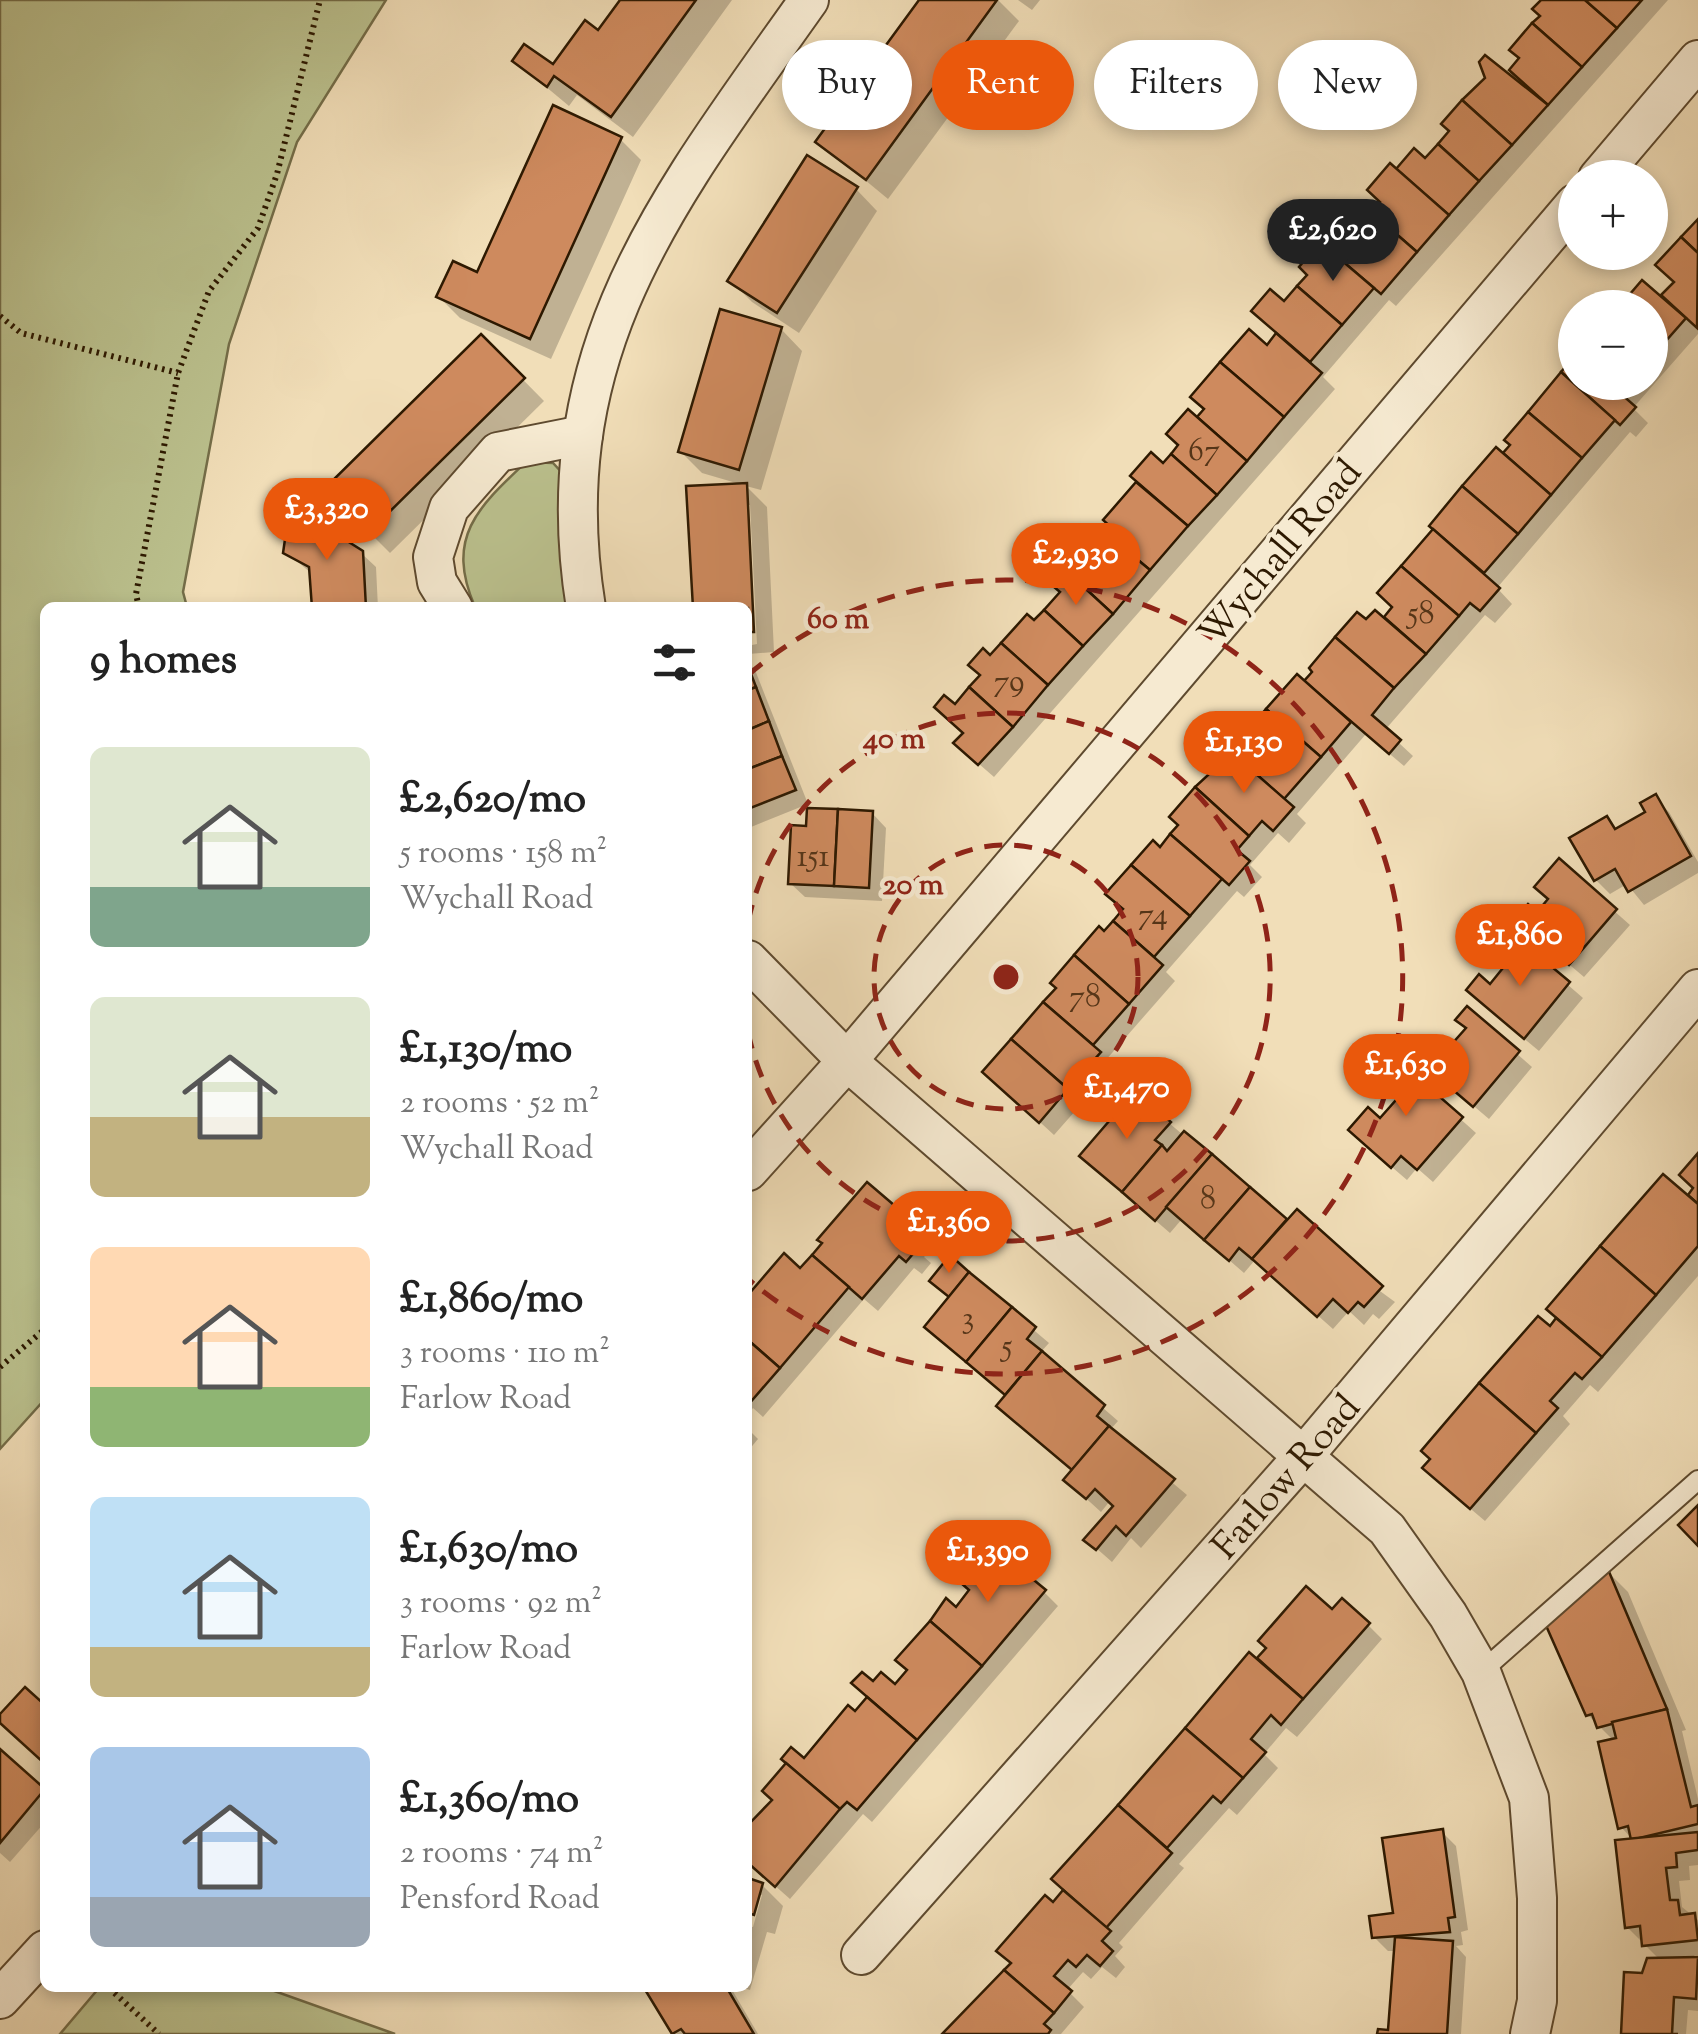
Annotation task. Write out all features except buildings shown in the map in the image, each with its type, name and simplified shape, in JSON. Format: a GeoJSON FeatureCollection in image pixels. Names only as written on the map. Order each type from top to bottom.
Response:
{"type":"FeatureCollection","features":[{"type":"Feature","properties":{"kind":"street"},"geometry":{"type":"LineString","coordinates":[[586,602],[578,494],[583,435],[608,325],[640,252],[697,159],[809,0]]}},
{"type":"Feature","properties":{"kind":"street"},"geometry":{"type":"LineString","coordinates":[[1613,160],[1698,60]]}},
{"type":"Feature","properties":{"kind":"street","name":"Wychall Road"},"geometry":{"type":"LineString","coordinates":[[752,1168],[847,1061],[1558,224]]}},
{"type":"Feature","properties":{"kind":"street"},"geometry":{"type":"LineString","coordinates":[[449,602],[437,582],[432,556],[449,508],[498,452],[583,435]]}},
{"type":"Feature","properties":{"kind":"street"},"geometry":{"type":"LineString","coordinates":[[752,964],[847,1061],[1386,1529],[1448,1614],[1480,1672],[1528,1798],[1537,1898],[1537,2001],[1530,2034]]}},
{"type":"Feature","properties":{"kind":"street","name":"Farlow Road"},"geometry":{"type":"LineString","coordinates":[[861,1955],[1302,1460],[1698,989]]}},
{"type":"Feature","properties":{"kind":"street"},"geometry":{"type":"LineString","coordinates":[[0,1999],[40,1955]]}},
{"type":"Feature","properties":{"kind":"lane"},"geometry":{"type":"LineString","coordinates":[[1480,1672],[1698,1480]]}},
{"type":"Feature","properties":{"kind":"path"},"geometry":{"type":"LineString","coordinates":[[138,602],[136,594],[178,374],[210,292],[258,228],[277,174],[320,0]]}},
{"type":"Feature","properties":{"kind":"path"},"geometry":{"type":"LineString","coordinates":[[0,316],[21,332],[178,374]]}},
{"type":"Feature","properties":{"kind":"path"},"geometry":{"type":"LineString","coordinates":[[0,1367],[40,1333]]}},
{"type":"Feature","properties":{"kind":"path"},"geometry":{"type":"LineString","coordinates":[[113,1992],[159,2034]]}},
{"type":"Feature","properties":{"kind":"green space"},"geometry":{"type":"Polygon","coordinates":[[[0,0],[386,0],[297,142],[229,344],[183,592],[186,602],[40,602],[40,1405],[0,1449],[0,0]]]}},
{"type":"Feature","properties":{"kind":"green space"},"geometry":{"type":"Polygon","coordinates":[[[526,462],[553,463],[565,476],[571,602],[473,602],[463,562],[465,543],[480,510],[526,462]]]}},
{"type":"Feature","properties":{"kind":"green space"},"geometry":{"type":"Polygon","coordinates":[[[96,1992],[277,1992],[395,2034],[60,2034],[96,1992]]]}}]}
